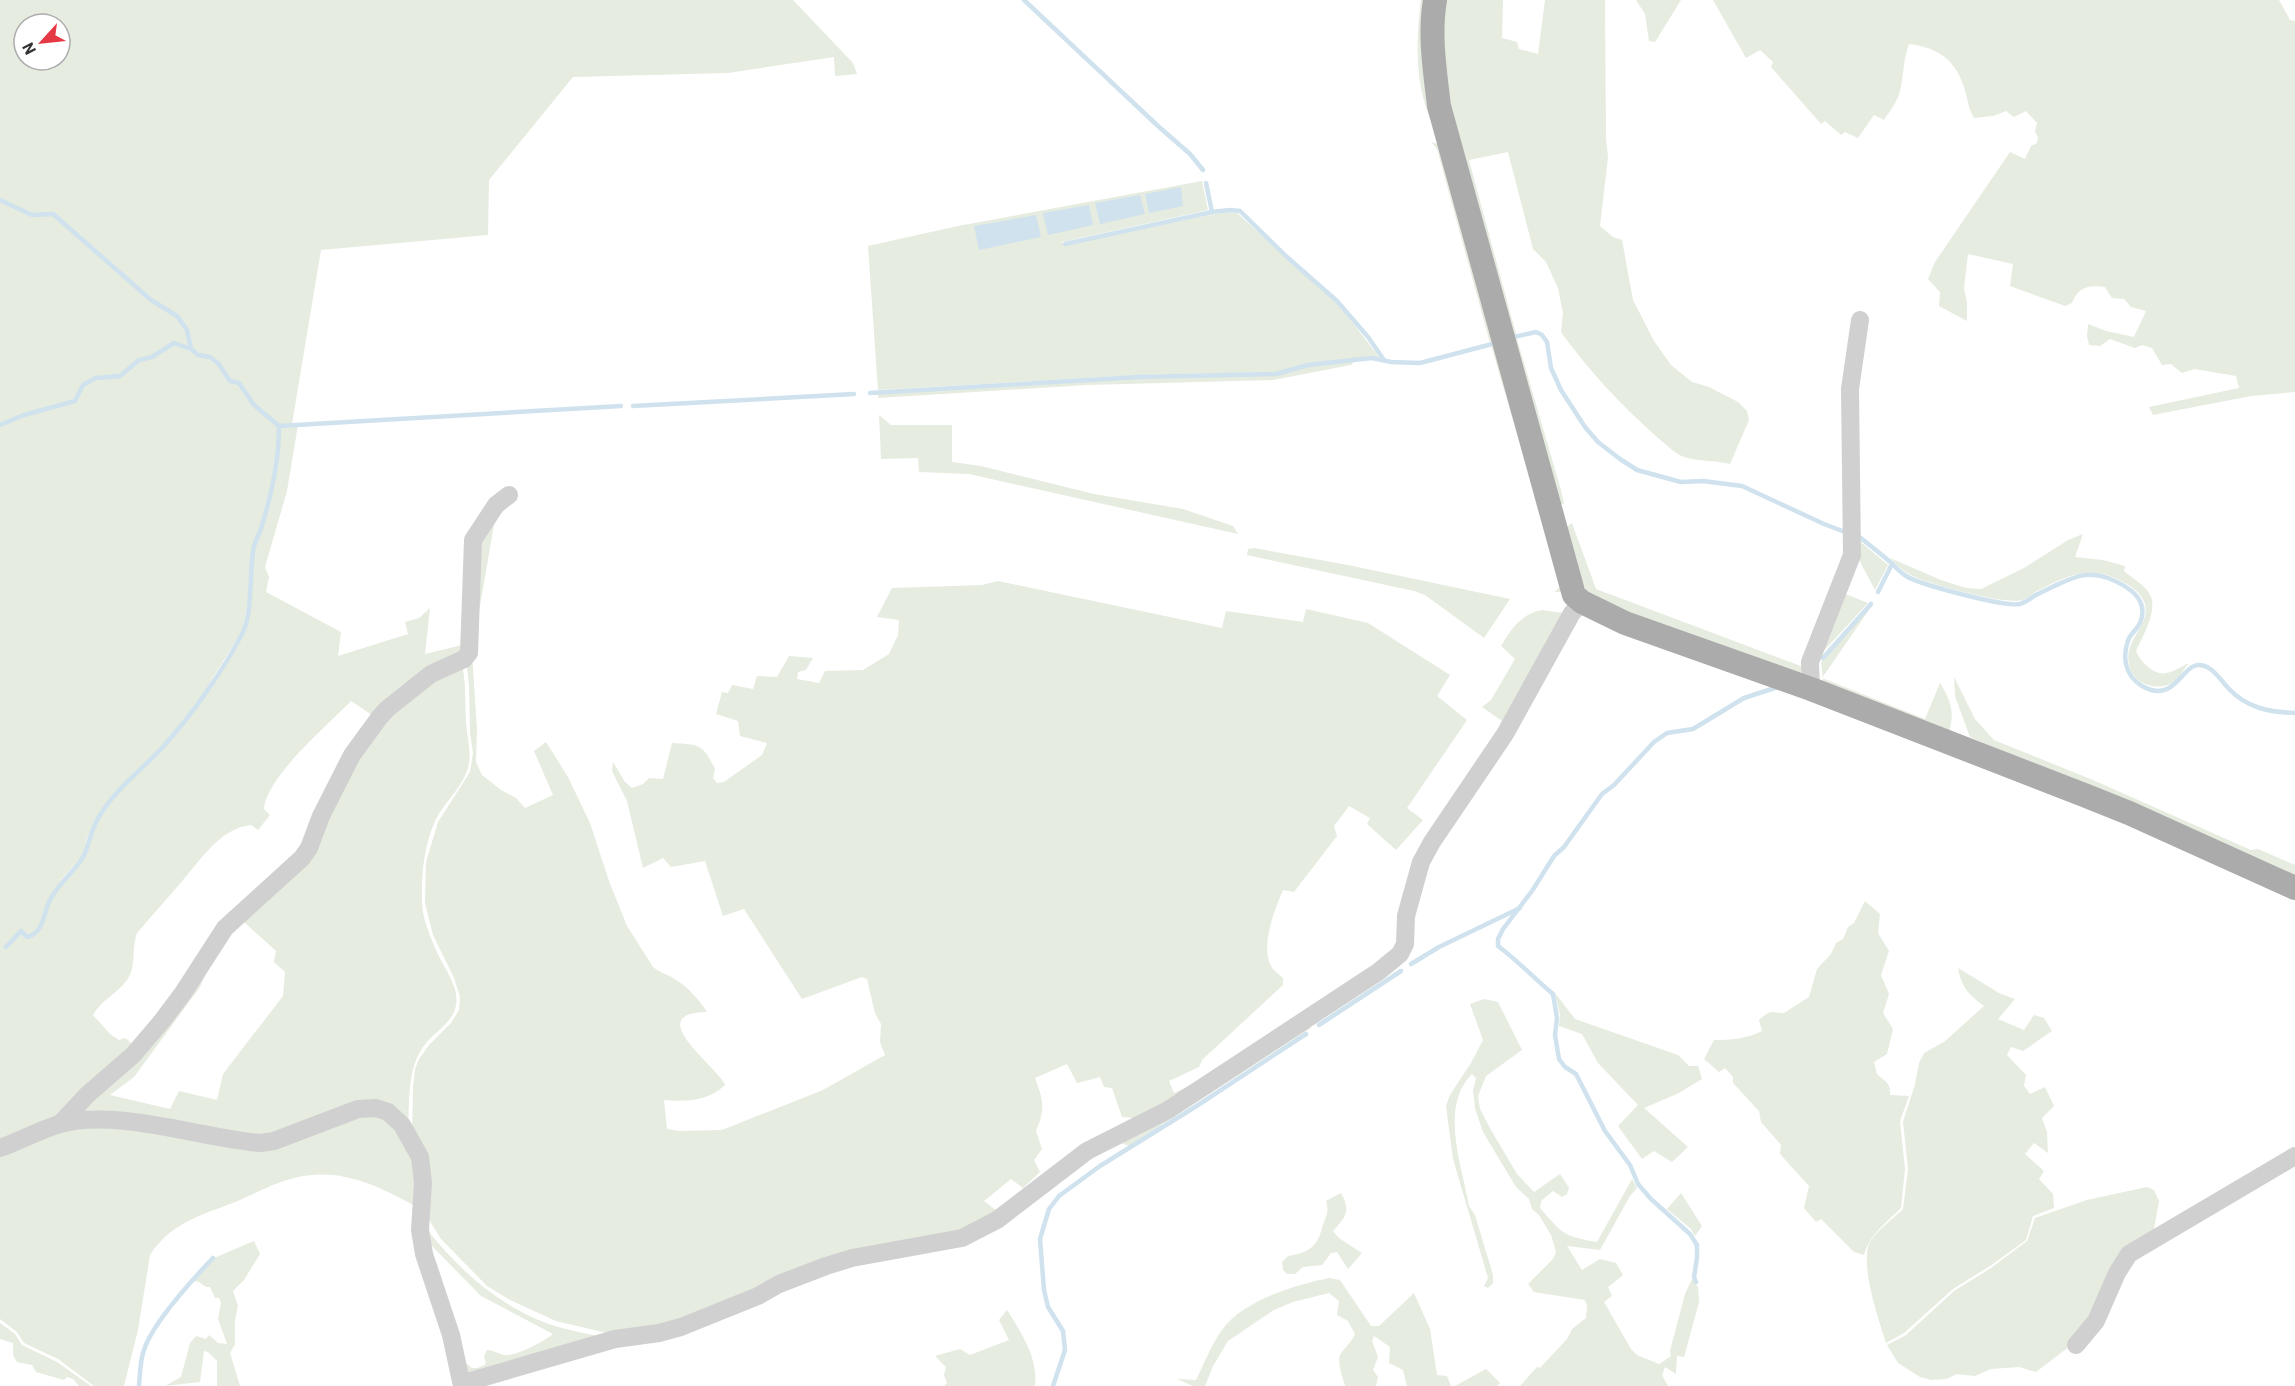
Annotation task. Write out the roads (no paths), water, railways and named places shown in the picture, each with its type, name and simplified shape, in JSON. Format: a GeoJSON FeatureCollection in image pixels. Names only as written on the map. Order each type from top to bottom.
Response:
{"type":"FeatureCollection","features":[{"type":"Feature","properties":{"kind":"main road"},"geometry":{"type":"LineString","coordinates":[[1435,0],[1432,35],[1439,106],[1575,595],[1582,602],[1625,623],[1811,689],[2129,813],[2295,888]]}},
{"type":"Feature","properties":{"kind":"street"},"geometry":{"type":"LineString","coordinates":[[1811,689],[1810,662],[1852,555],[1850,389],[1860,320]]}},
{"type":"Feature","properties":{"kind":"street"},"geometry":{"type":"LineString","coordinates":[[60,1124],[87,1095],[133,1054],[162,1021],[225,928],[302,858],[309,848],[321,816],[352,755],[383,714],[431,674],[464,659],[469,653],[473,540],[496,505],[508,495]]}},
{"type":"Feature","properties":{"kind":"street"},"geometry":{"type":"LineString","coordinates":[[467,1386],[471,1381],[534,1361],[615,1339],[659,1333],[681,1327],[826,1266],[852,1258],[962,1238],[978,1231],[997,1220],[1087,1151],[1168,1110],[1385,968],[1400,954],[1405,944],[1406,916],[1421,862],[1505,734],[1568,620],[1582,602]]}},
{"type":"Feature","properties":{"kind":"street"},"geometry":{"type":"LineString","coordinates":[[0,1148],[60,1124],[87,1120],[120,1121],[260,1143],[274,1141],[358,1109],[376,1108],[388,1112],[402,1125],[420,1157],[423,1184],[420,1230],[424,1254],[451,1335],[462,1386]]}},
{"type":"Feature","properties":{"kind":"street"},"geometry":{"type":"LineString","coordinates":[[2076,1345],[2096,1321],[2128,1254],[2295,1156]]}},
{"type":"Feature","properties":{"kind":"water"},"geometry":{"type":"Polygon","coordinates":[[[1181,187],[1183,206],[1149,213],[1145,194],[1181,187]]]}},
{"type":"Feature","properties":{"kind":"water"},"geometry":{"type":"Polygon","coordinates":[[[1140,195],[1145,214],[1100,224],[1095,203],[1140,195]]]}},
{"type":"Feature","properties":{"kind":"water"},"geometry":{"type":"Polygon","coordinates":[[[1089,205],[1093,225],[1048,235],[1043,213],[1089,205]]]}},
{"type":"Feature","properties":{"kind":"water"},"geometry":{"type":"Polygon","coordinates":[[[1036,215],[1041,237],[979,250],[974,226],[1036,215]]]}},
{"type":"Feature","properties":{"kind":"waterway"},"geometry":{"type":"LineString","coordinates":[[1024,0],[1190,154],[1203,170]]}},
{"type":"Feature","properties":{"kind":"waterway"},"geometry":{"type":"LineString","coordinates":[[1206,183],[1212,212]]}},
{"type":"Feature","properties":{"kind":"waterway"},"geometry":{"type":"LineString","coordinates":[[0,200],[32,215],[53,214],[151,300],[177,316],[187,330],[191,349],[198,355],[210,357],[218,363],[230,381],[239,383],[254,405],[279,426],[272,489],[253,551],[249,604],[243,632],[206,693],[184,722],[106,806],[95,824],[79,864],[58,887],[37,932],[27,937],[21,931],[6,947]]}},
{"type":"Feature","properties":{"kind":"waterway"},"geometry":{"type":"LineString","coordinates":[[1065,244],[1212,212],[1240,211],[1337,301],[1368,337],[1384,360]]}},
{"type":"Feature","properties":{"kind":"waterway"},"geometry":{"type":"LineString","coordinates":[[1514,337],[1536,332],[1542,335],[1547,342],[1551,368],[1561,390],[1585,427],[1598,442],[1637,470],[1681,482],[1703,481],[1742,486],[1845,532]]}},
{"type":"Feature","properties":{"kind":"waterway"},"geometry":{"type":"LineString","coordinates":[[0,425],[24,415],[75,401],[83,385],[96,378],[120,376],[139,360],[152,357],[174,343],[191,349]]}},
{"type":"Feature","properties":{"kind":"waterway"},"geometry":{"type":"LineString","coordinates":[[870,393],[1138,377],[1276,374],[1308,365],[1372,358],[1391,362],[1420,363],[1496,343]]}},
{"type":"Feature","properties":{"kind":"waterway"},"geometry":{"type":"LineString","coordinates":[[633,406],[854,394]]}},
{"type":"Feature","properties":{"kind":"waterway"},"geometry":{"type":"LineString","coordinates":[[279,426],[621,406]]}},
{"type":"Feature","properties":{"kind":"waterway"},"geometry":{"type":"LineString","coordinates":[[1857,535],[1906,576],[1944,590],[1998,602],[2020,604],[2079,576],[2093,575],[2108,578],[2130,589],[2140,600],[2142,607],[2140,623],[2129,638],[2125,658],[2128,671],[2136,682],[2154,691],[2164,690],[2172,686],[2192,667],[2199,665],[2210,669],[2243,701],[2267,710],[2295,713]]}},
{"type":"Feature","properties":{"kind":"waterway"},"geometry":{"type":"LineString","coordinates":[[1878,592],[1892,564]]}},
{"type":"Feature","properties":{"kind":"waterway"},"geometry":{"type":"LineString","coordinates":[[1823,658],[1871,604]]}},
{"type":"Feature","properties":{"kind":"waterway"},"geometry":{"type":"LineString","coordinates":[[1696,1282],[1694,1277],[1697,1245],[1690,1234],[1651,1199],[1638,1184],[1630,1165],[1605,1131],[1576,1074],[1565,1067],[1559,1059],[1553,994],[1498,946],[1498,939],[1554,856],[1564,847],[1602,794],[1614,785],[1654,742],[1667,733],[1693,729],[1744,698],[1778,687]]}},
{"type":"Feature","properties":{"kind":"waterway"},"geometry":{"type":"LineString","coordinates":[[1411,964],[1439,947],[1520,908]]}},
{"type":"Feature","properties":{"kind":"waterway"},"geometry":{"type":"LineString","coordinates":[[1319,1025],[1401,971]]}},
{"type":"Feature","properties":{"kind":"waterway"},"geometry":{"type":"LineString","coordinates":[[1053,1386],[1065,1350],[1063,1331],[1048,1307],[1044,1290],[1040,1239],[1049,1209],[1059,1196],[1100,1166],[1306,1034]]}},
{"type":"Feature","properties":{"kind":"waterway"},"geometry":{"type":"LineString","coordinates":[[139,1386],[143,1353],[147,1342],[173,1303],[213,1258]]}}]}
